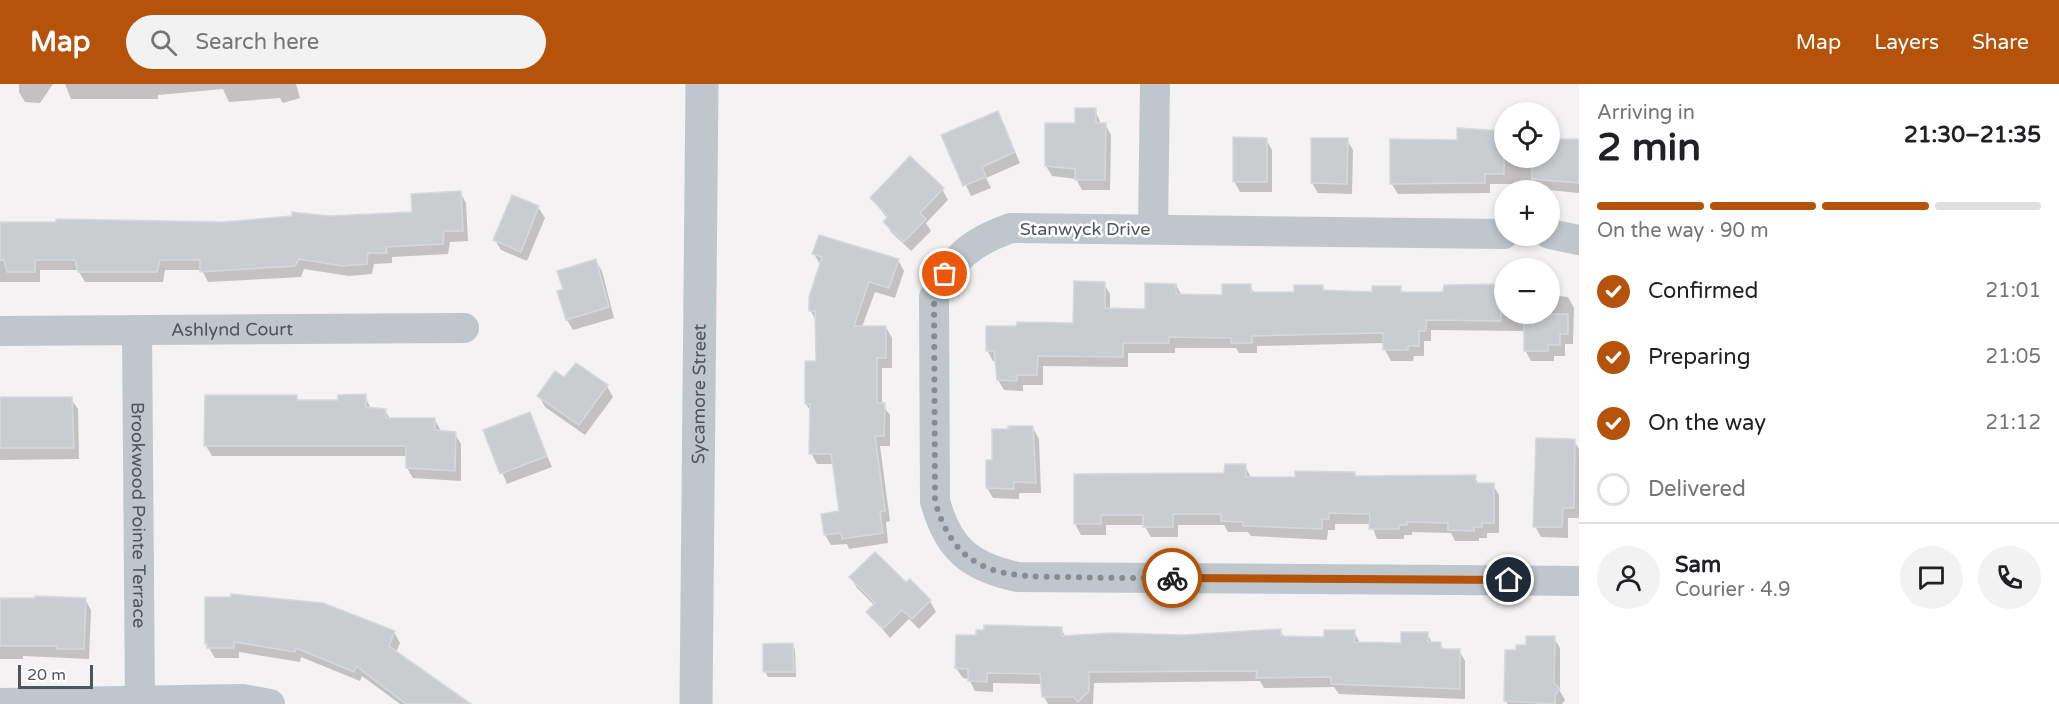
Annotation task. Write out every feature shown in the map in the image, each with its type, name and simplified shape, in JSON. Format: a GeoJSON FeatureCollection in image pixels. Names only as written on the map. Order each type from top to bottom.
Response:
{"type":"FeatureCollection","features":[{"type":"Feature","properties":{"kind":"street","name":"Sycamore Street"},"geometry":{"type":"LineString","coordinates":[[696,704],[702,84]]}},
{"type":"Feature","properties":{"kind":"street"},"geometry":{"type":"LineString","coordinates":[[1153,228],[1155,84]]}},
{"type":"Feature","properties":{"kind":"street","name":"Stanwyck Drive"},"geometry":{"type":"LineString","coordinates":[[1494,234],[1011,228],[988,236],[971,246],[945,274],[934,297],[935,501],[942,524],[953,543],[970,560],[991,572],[1018,577],[1579,581]]}},
{"type":"Feature","properties":{"kind":"street"},"geometry":{"type":"LineString","coordinates":[[1560,236],[1579,240]]}},
{"type":"Feature","properties":{"kind":"street","name":"Ashlynd Court"},"geometry":{"type":"LineString","coordinates":[[0,332],[464,328]]}},
{"type":"Feature","properties":{"kind":"street","name":"Brookwood Pointe Terrace"},"geometry":{"type":"LineString","coordinates":[[137,331],[140,701]]}},
{"type":"Feature","properties":{"kind":"street"},"geometry":{"type":"LineString","coordinates":[[0,704],[243,699],[270,704]]}},
{"type":"Feature","properties":{"kind":"building"},"geometry":{"type":"Polygon","coordinates":[[[1075,108],[1096,108],[1096,123],[1106,123],[1105,180],[1075,180],[1075,169],[1045,166],[1045,123],[1075,123],[1075,108]]]}},
{"type":"Feature","properties":{"kind":"building"},"geometry":{"type":"Polygon","coordinates":[[[998,111],[1015,152],[982,167],[986,177],[963,186],[941,135],[998,111]]]}},
{"type":"Feature","properties":{"kind":"building"},"geometry":{"type":"Polygon","coordinates":[[[1457,128],[1494,130],[1494,168],[1504,168],[1504,174],[1485,174],[1485,183],[1390,184],[1390,139],[1457,140],[1457,128]]]}},
{"type":"Feature","properties":{"kind":"building"},"geometry":{"type":"Polygon","coordinates":[[[1233,137],[1267,138],[1267,182],[1233,182],[1233,137]]]}},
{"type":"Feature","properties":{"kind":"building"},"geometry":{"type":"Polygon","coordinates":[[[1311,138],[1348,138],[1347,184],[1311,183],[1311,138]]]}},
{"type":"Feature","properties":{"kind":"building"},"geometry":{"type":"Polygon","coordinates":[[[1560,139],[1579,139],[1579,183],[1532,179],[1532,168],[1560,168],[1560,139]]]}},
{"type":"Feature","properties":{"kind":"building"},"geometry":{"type":"Polygon","coordinates":[[[910,156],[944,188],[920,213],[926,219],[904,242],[883,222],[888,216],[870,198],[910,156]]]}},
{"type":"Feature","properties":{"kind":"building"},"geometry":{"type":"Polygon","coordinates":[[[461,191],[463,231],[444,231],[443,244],[386,247],[387,253],[368,253],[367,264],[342,266],[299,259],[295,266],[200,272],[200,260],[160,260],[157,272],[78,272],[75,260],[35,260],[35,272],[7,272],[4,260],[0,260],[0,222],[56,222],[56,219],[223,222],[292,216],[292,212],[329,216],[412,212],[411,194],[461,191]]]}},
{"type":"Feature","properties":{"kind":"building"},"geometry":{"type":"Polygon","coordinates":[[[512,195],[539,206],[521,252],[493,240],[512,195]]]}},
{"type":"Feature","properties":{"kind":"building"},"geometry":{"type":"Polygon","coordinates":[[[819,235],[899,259],[889,288],[869,282],[854,326],[886,326],[886,358],[877,358],[877,403],[885,403],[884,436],[875,436],[885,511],[880,512],[883,533],[842,539],[841,533],[824,535],[821,514],[839,511],[831,454],[809,454],[810,404],[805,404],[805,361],[816,361],[815,311],[809,311],[809,297],[822,257],[812,254],[819,235]]]}},
{"type":"Feature","properties":{"kind":"building"},"geometry":{"type":"Polygon","coordinates":[[[596,259],[609,307],[566,320],[557,291],[563,289],[557,271],[596,259]]]}},
{"type":"Feature","properties":{"kind":"building"},"geometry":{"type":"Polygon","coordinates":[[[1074,281],[1105,282],[1105,308],[1145,309],[1145,283],[1176,284],[1176,294],[1222,295],[1222,284],[1251,284],[1251,292],[1294,292],[1294,285],[1323,285],[1323,290],[1372,292],[1372,286],[1401,286],[1401,292],[1443,292],[1444,285],[1494,284],[1494,321],[1426,320],[1426,331],[1419,331],[1419,346],[1408,346],[1408,350],[1383,350],[1383,333],[1252,336],[1252,343],[1231,343],[1231,338],[1169,337],[1169,343],[1123,343],[1123,357],[1038,356],[1037,375],[1017,375],[1017,381],[997,380],[994,351],[986,351],[986,326],[1016,326],[1017,322],[1073,323],[1074,281]]]}},
{"type":"Feature","properties":{"kind":"building"},"geometry":{"type":"Polygon","coordinates":[[[1560,314],[1568,314],[1568,334],[1560,334],[1560,345],[1548,345],[1548,351],[1524,351],[1524,324],[1560,324],[1560,314]]]}},
{"type":"Feature","properties":{"kind":"building"},"geometry":{"type":"Polygon","coordinates":[[[576,363],[608,385],[579,425],[537,396],[555,371],[564,377],[576,363]]]}},
{"type":"Feature","properties":{"kind":"building"},"geometry":{"type":"Polygon","coordinates":[[[366,394],[366,407],[386,409],[386,418],[435,418],[435,430],[456,432],[455,471],[406,468],[406,446],[204,446],[205,395],[297,395],[297,400],[338,400],[338,395],[366,394]]]}},
{"type":"Feature","properties":{"kind":"building"},"geometry":{"type":"Polygon","coordinates":[[[0,397],[72,397],[74,448],[0,448],[0,397]]]}},
{"type":"Feature","properties":{"kind":"building"},"geometry":{"type":"Polygon","coordinates":[[[530,412],[547,456],[500,474],[483,430],[530,412]]]}},
{"type":"Feature","properties":{"kind":"building"},"geometry":{"type":"Polygon","coordinates":[[[1008,426],[1033,426],[1036,483],[1014,482],[1014,489],[986,488],[986,460],[992,460],[992,429],[1008,429],[1008,426]]]}},
{"type":"Feature","properties":{"kind":"building"},"geometry":{"type":"Polygon","coordinates":[[[1536,438],[1575,439],[1574,508],[1563,508],[1562,527],[1533,527],[1536,438]]]}},
{"type":"Feature","properties":{"kind":"building"},"geometry":{"type":"Polygon","coordinates":[[[1225,464],[1246,464],[1246,477],[1295,477],[1295,471],[1355,472],[1355,476],[1476,475],[1475,483],[1494,483],[1494,523],[1482,523],[1482,527],[1474,527],[1474,531],[1448,530],[1448,523],[1407,522],[1407,525],[1399,525],[1399,529],[1369,529],[1370,514],[1329,513],[1329,519],[1322,519],[1322,529],[1243,526],[1243,522],[1221,521],[1221,514],[1173,514],[1173,527],[1143,527],[1143,515],[1101,515],[1101,524],[1074,524],[1074,474],[1224,473],[1225,464]]]}},
{"type":"Feature","properties":{"kind":"building"},"geometry":{"type":"Polygon","coordinates":[[[875,552],[906,582],[910,579],[931,600],[912,619],[902,610],[883,629],[866,612],[875,603],[849,577],[875,552]]]}},
{"type":"Feature","properties":{"kind":"building"},"geometry":{"type":"Polygon","coordinates":[[[231,594],[323,603],[395,631],[389,646],[471,704],[406,704],[356,666],[354,672],[296,648],[295,652],[234,642],[234,648],[207,648],[205,644],[205,597],[231,597],[231,594]]]}},
{"type":"Feature","properties":{"kind":"building"},"geometry":{"type":"Polygon","coordinates":[[[35,596],[86,598],[84,649],[57,649],[57,646],[0,646],[0,598],[35,598],[35,596]]]}},
{"type":"Feature","properties":{"kind":"building"},"geometry":{"type":"Polygon","coordinates":[[[984,625],[1062,627],[1062,636],[1111,633],[1184,635],[1281,629],[1281,636],[1324,637],[1324,630],[1355,630],[1354,642],[1401,643],[1401,632],[1428,632],[1428,642],[1441,642],[1441,649],[1460,649],[1460,689],[1331,684],[1331,677],[1256,678],[1257,671],[1089,672],[1089,691],[1078,702],[1073,697],[1042,697],[1040,674],[987,673],[987,682],[968,681],[968,669],[955,668],[956,635],[976,635],[976,630],[984,630],[984,625]]]}},
{"type":"Feature","properties":{"kind":"building"},"geometry":{"type":"Polygon","coordinates":[[[1526,636],[1555,636],[1554,683],[1560,689],[1555,695],[1555,704],[1504,701],[1505,650],[1516,650],[1516,645],[1526,645],[1526,636]]]}},
{"type":"Feature","properties":{"kind":"building"},"geometry":{"type":"Polygon","coordinates":[[[793,643],[794,672],[763,672],[763,644],[793,643]]]}},
{"type":"Feature","properties":{"kind":"way so far"},"geometry":{"type":"LineString","coordinates":[[945,274],[934,297],[935,501],[942,524],[953,543],[970,560],[991,572],[1018,577],[1172,578]]}},
{"type":"Feature","properties":{"kind":"route"},"geometry":{"type":"LineString","coordinates":[[1172,578],[1509,580]]}}]}
